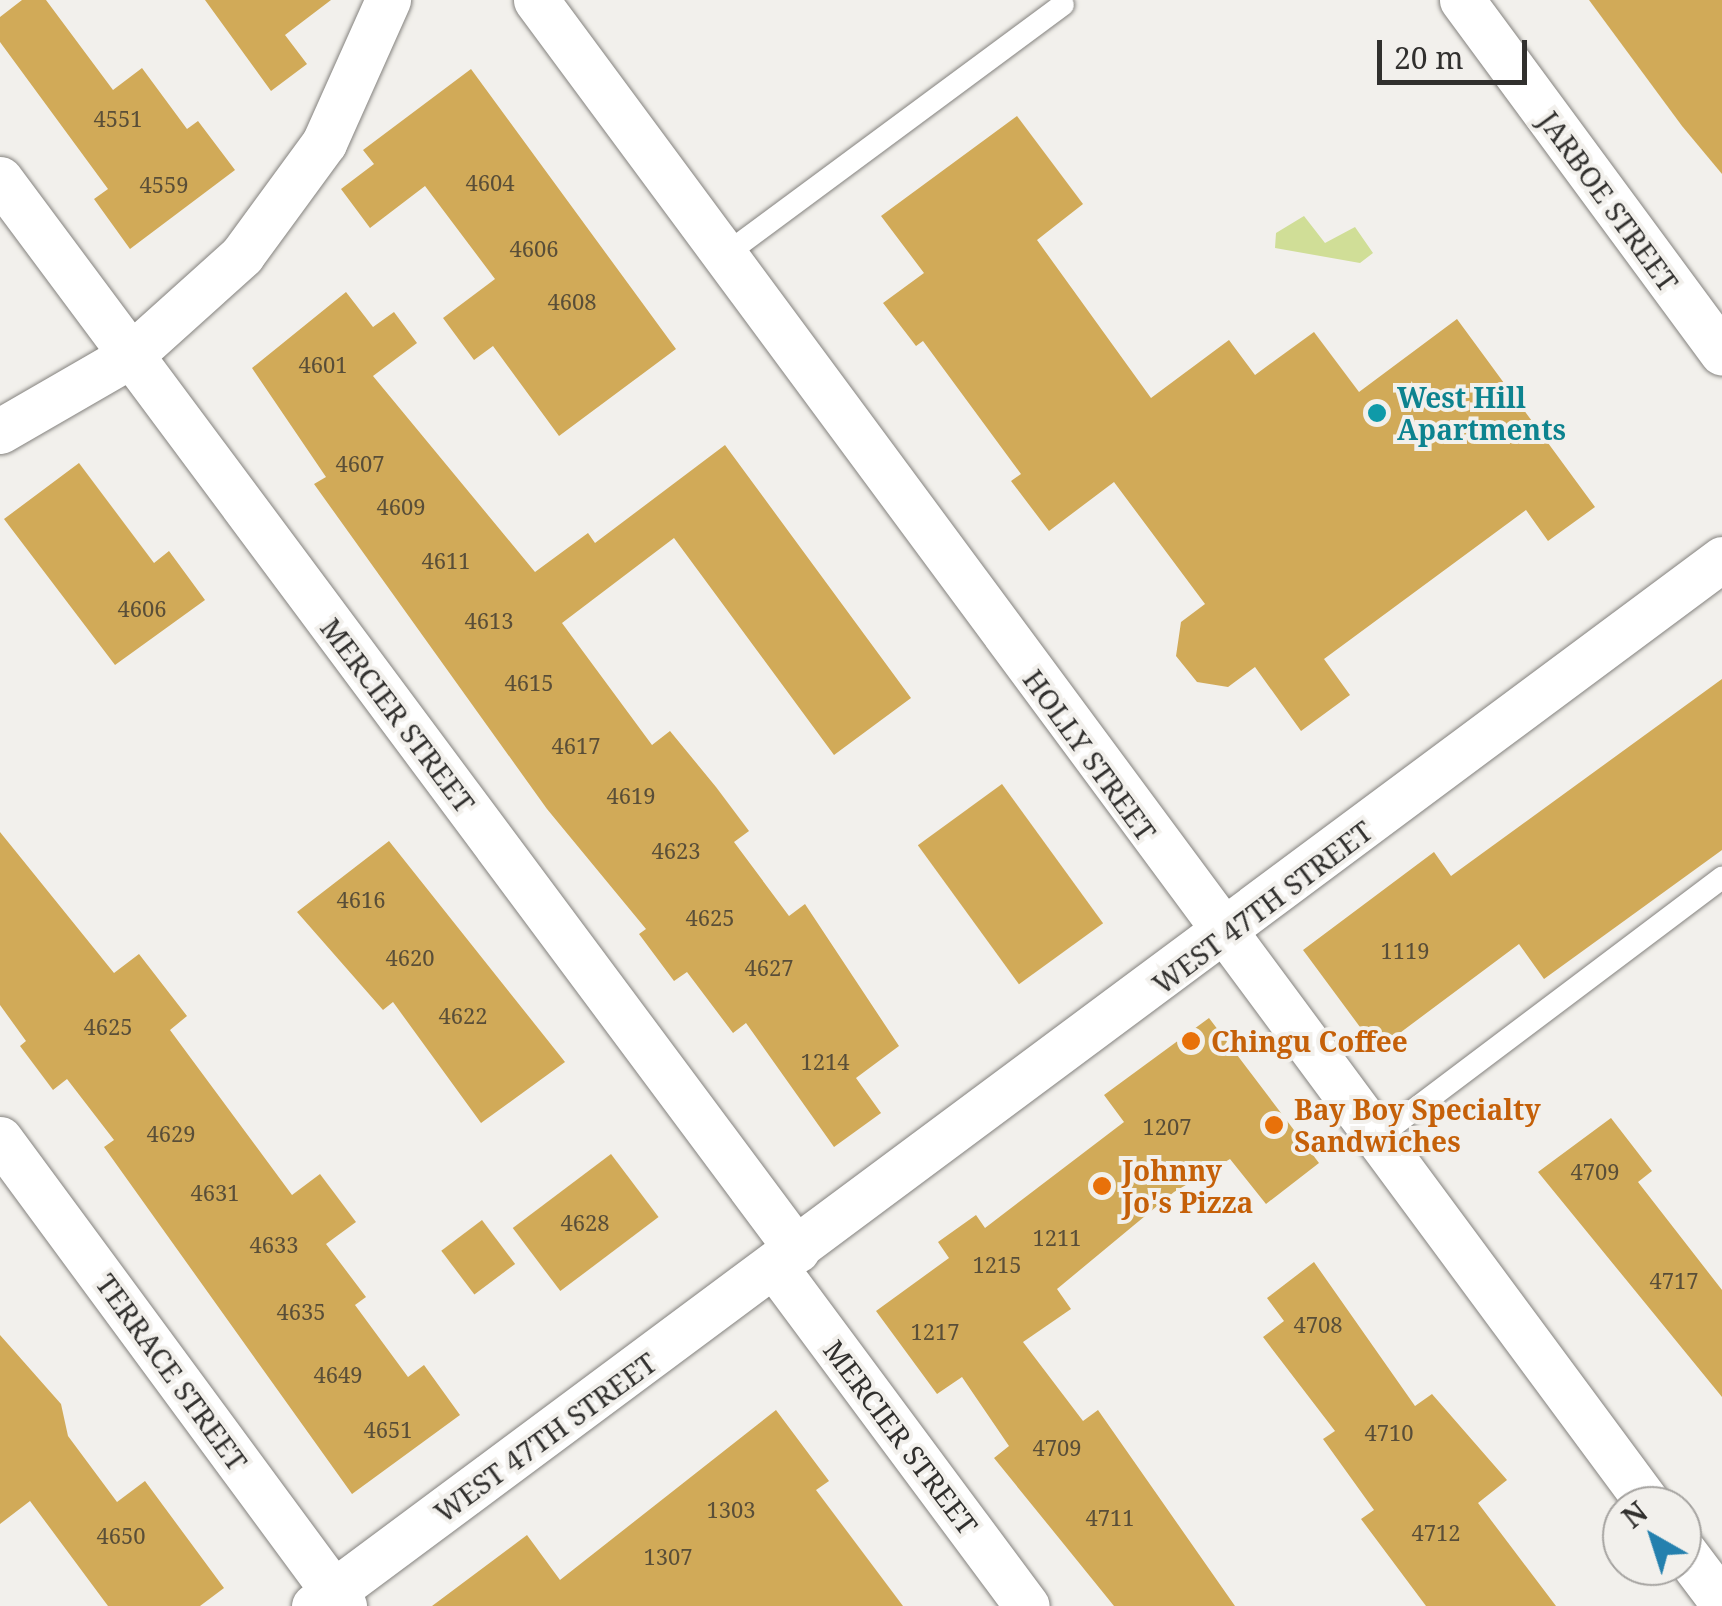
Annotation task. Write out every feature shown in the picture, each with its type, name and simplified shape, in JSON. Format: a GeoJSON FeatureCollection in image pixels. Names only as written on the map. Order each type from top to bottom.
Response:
{"type":"FeatureCollection","features":[{"type":"Feature","properties":{"kind":"street"},"geometry":{"type":"LineString","coordinates":[[0,431],[130,356],[242,255],[324,143],[388,0]]}},
{"type":"Feature","properties":{"kind":"street","name":"HOLLY STREET"},"geometry":{"type":"LineString","coordinates":[[536,0],[726,254],[1222,938],[1635,1486]]}},
{"type":"Feature","properties":{"kind":"street","name":"JARBOE STREET"},"geometry":{"type":"LineString","coordinates":[[1462,0],[1722,353]]}},
{"type":"Feature","properties":{"kind":"street","name":"MERCIER STREET"},"geometry":{"type":"LineString","coordinates":[[0,179],[786,1258],[1027,1606]]}},
{"type":"Feature","properties":{"kind":"street","name":"WEST 47TH STREET"},"geometry":{"type":"LineString","coordinates":[[331,1601],[786,1258],[1222,938],[1722,559]]}},
{"type":"Feature","properties":{"kind":"street","name":"TERRACE STREET"},"geometry":{"type":"LineString","coordinates":[[0,1139],[331,1601]]}},
{"type":"Feature","properties":{"kind":"street"},"geometry":{"type":"LineString","coordinates":[[1702,1576],[1722,1602]]}},
{"type":"Feature","properties":{"kind":"lane"},"geometry":{"type":"LineString","coordinates":[[726,254],[1063,5]]}},
{"type":"Feature","properties":{"kind":"lane"},"geometry":{"type":"LineString","coordinates":[[1374,1140],[1722,878]]}},
{"type":"Feature","properties":{"kind":"green space"},"geometry":{"type":"Polygon","coordinates":[[[1304,216],[1325,243],[1355,227],[1373,253],[1360,263],[1275,248],[1276,233],[1304,216]]]}},
{"type":"Feature","properties":{"kind":"building"},"geometry":{"type":"Polygon","coordinates":[[[22,0],[46,0],[113,90],[142,68],[187,129],[198,121],[235,170],[130,249],[94,199],[108,189],[0,42],[0,17],[22,0]]]}},
{"type":"Feature","properties":{"kind":"building"},"geometry":{"type":"Polygon","coordinates":[[[205,0],[331,0],[285,35],[307,64],[271,91],[205,0]]]}},
{"type":"Feature","properties":{"kind":"building"},"geometry":{"type":"Polygon","coordinates":[[[1589,0],[1722,0],[1722,174],[1682,126],[1589,0]]]}},
{"type":"Feature","properties":{"kind":"building"},"geometry":{"type":"Polygon","coordinates":[[[471,69],[676,349],[559,436],[493,346],[474,360],[443,318],[495,279],[425,186],[370,228],[341,189],[374,164],[363,150],[471,69]]]}},
{"type":"Feature","properties":{"kind":"building","name":"West Hill Apartments"},"geometry":{"type":"Polygon","coordinates":[[[1017,116],[1083,204],[1037,240],[1151,398],[1229,340],[1255,375],[1314,332],[1359,392],[1457,319],[1595,507],[1548,541],[1526,510],[1324,659],[1350,695],[1301,731],[1255,667],[1228,687],[1197,682],[1176,656],[1181,622],[1205,604],[1114,482],[1049,531],[1011,481],[1021,474],[923,341],[916,346],[883,303],[924,273],[881,216],[1017,116]]]}},
{"type":"Feature","properties":{"kind":"building"},"geometry":{"type":"Polygon","coordinates":[[[346,292],[373,327],[394,312],[417,343],[373,376],[535,572],[588,533],[595,543],[725,445],[911,698],[834,755],[674,538],[562,623],[652,745],[670,731],[716,787],[749,831],[734,842],[789,916],[805,904],[899,1046],[856,1078],[881,1113],[834,1147],[746,1023],[733,1033],[687,972],[674,981],[639,934],[646,929],[547,809],[314,484],[326,477],[252,368],[346,292]]]}},
{"type":"Feature","properties":{"kind":"building"},"geometry":{"type":"Polygon","coordinates":[[[79,463],[154,563],[169,551],[205,600],[115,665],[4,519],[79,463]]]}},
{"type":"Feature","properties":{"kind":"building"},"geometry":{"type":"Polygon","coordinates":[[[1722,679],[1722,850],[1544,979],[1519,944],[1377,1050],[1303,950],[1434,852],[1451,876],[1722,679]]]}},
{"type":"Feature","properties":{"kind":"building"},"geometry":{"type":"Polygon","coordinates":[[[1002,784],[1103,923],[1019,984],[918,845],[1002,784]]]}},
{"type":"Feature","properties":{"kind":"building"},"geometry":{"type":"Polygon","coordinates":[[[0,832],[114,973],[139,954],[187,1016],[170,1030],[292,1195],[320,1174],[356,1222],[326,1244],[366,1297],[355,1305],[408,1377],[424,1365],[460,1415],[352,1494],[104,1147],[114,1140],[67,1079],[53,1090],[20,1046],[26,1041],[0,1005],[0,832]]]}},
{"type":"Feature","properties":{"kind":"building"},"geometry":{"type":"Polygon","coordinates":[[[389,841],[565,1062],[481,1123],[393,1002],[383,1010],[297,912],[389,841]]]}},
{"type":"Feature","properties":{"kind":"building"},"geometry":{"type":"Polygon","coordinates":[[[1209,1018],[1319,1163],[1266,1204],[1230,1159],[1174,1192],[1057,1289],[1071,1309],[1023,1342],[1083,1421],[1098,1410],[1235,1606],[1114,1606],[994,1458],[1009,1446],[962,1377],[937,1394],[876,1311],[949,1258],[938,1242],[976,1215],[985,1228],[1124,1122],[1104,1095],[1209,1018]]]}},
{"type":"Feature","properties":{"kind":"building"},"geometry":{"type":"Polygon","coordinates":[[[1611,1118],[1652,1171],[1638,1182],[1722,1290],[1722,1397],[1538,1172],[1611,1118]]]}},
{"type":"Feature","properties":{"kind":"building"},"geometry":{"type":"Polygon","coordinates":[[[611,1154],[659,1217],[560,1291],[513,1228],[611,1154]]]}},
{"type":"Feature","properties":{"kind":"building"},"geometry":{"type":"Polygon","coordinates":[[[482,1220],[515,1264],[474,1295],[441,1251],[482,1220]]]}},
{"type":"Feature","properties":{"kind":"building"},"geometry":{"type":"Polygon","coordinates":[[[1314,1262],[1415,1406],[1432,1394],[1507,1480],[1478,1503],[1556,1606],[1426,1606],[1361,1519],[1374,1510],[1323,1439],[1335,1431],[1263,1337],[1284,1321],[1267,1298],[1314,1262]]]}},
{"type":"Feature","properties":{"kind":"building"},"geometry":{"type":"Polygon","coordinates":[[[0,1335],[61,1404],[68,1436],[117,1502],[145,1481],[224,1588],[200,1606],[108,1606],[30,1501],[0,1524],[0,1335]]]}},
{"type":"Feature","properties":{"kind":"building"},"geometry":{"type":"Polygon","coordinates":[[[776,1410],[829,1481],[816,1490],[903,1606],[432,1606],[527,1535],[560,1580],[776,1410]]]}},
{"type":"Feature","properties":{"kind":"place","name":"West Hill Apartments"},"geometry":{"type":"Point","coordinates":[1377,413]}},
{"type":"Feature","properties":{"kind":"place","name":"Chingu Coffee"},"geometry":{"type":"Point","coordinates":[1191,1041]}},
{"type":"Feature","properties":{"kind":"place","name":"Bay Boy Specialty Sandwiches"},"geometry":{"type":"Point","coordinates":[1274,1125]}},
{"type":"Feature","properties":{"kind":"place","name":"Johnny Jo's Pizza"},"geometry":{"type":"Point","coordinates":[1102,1186]}}]}
